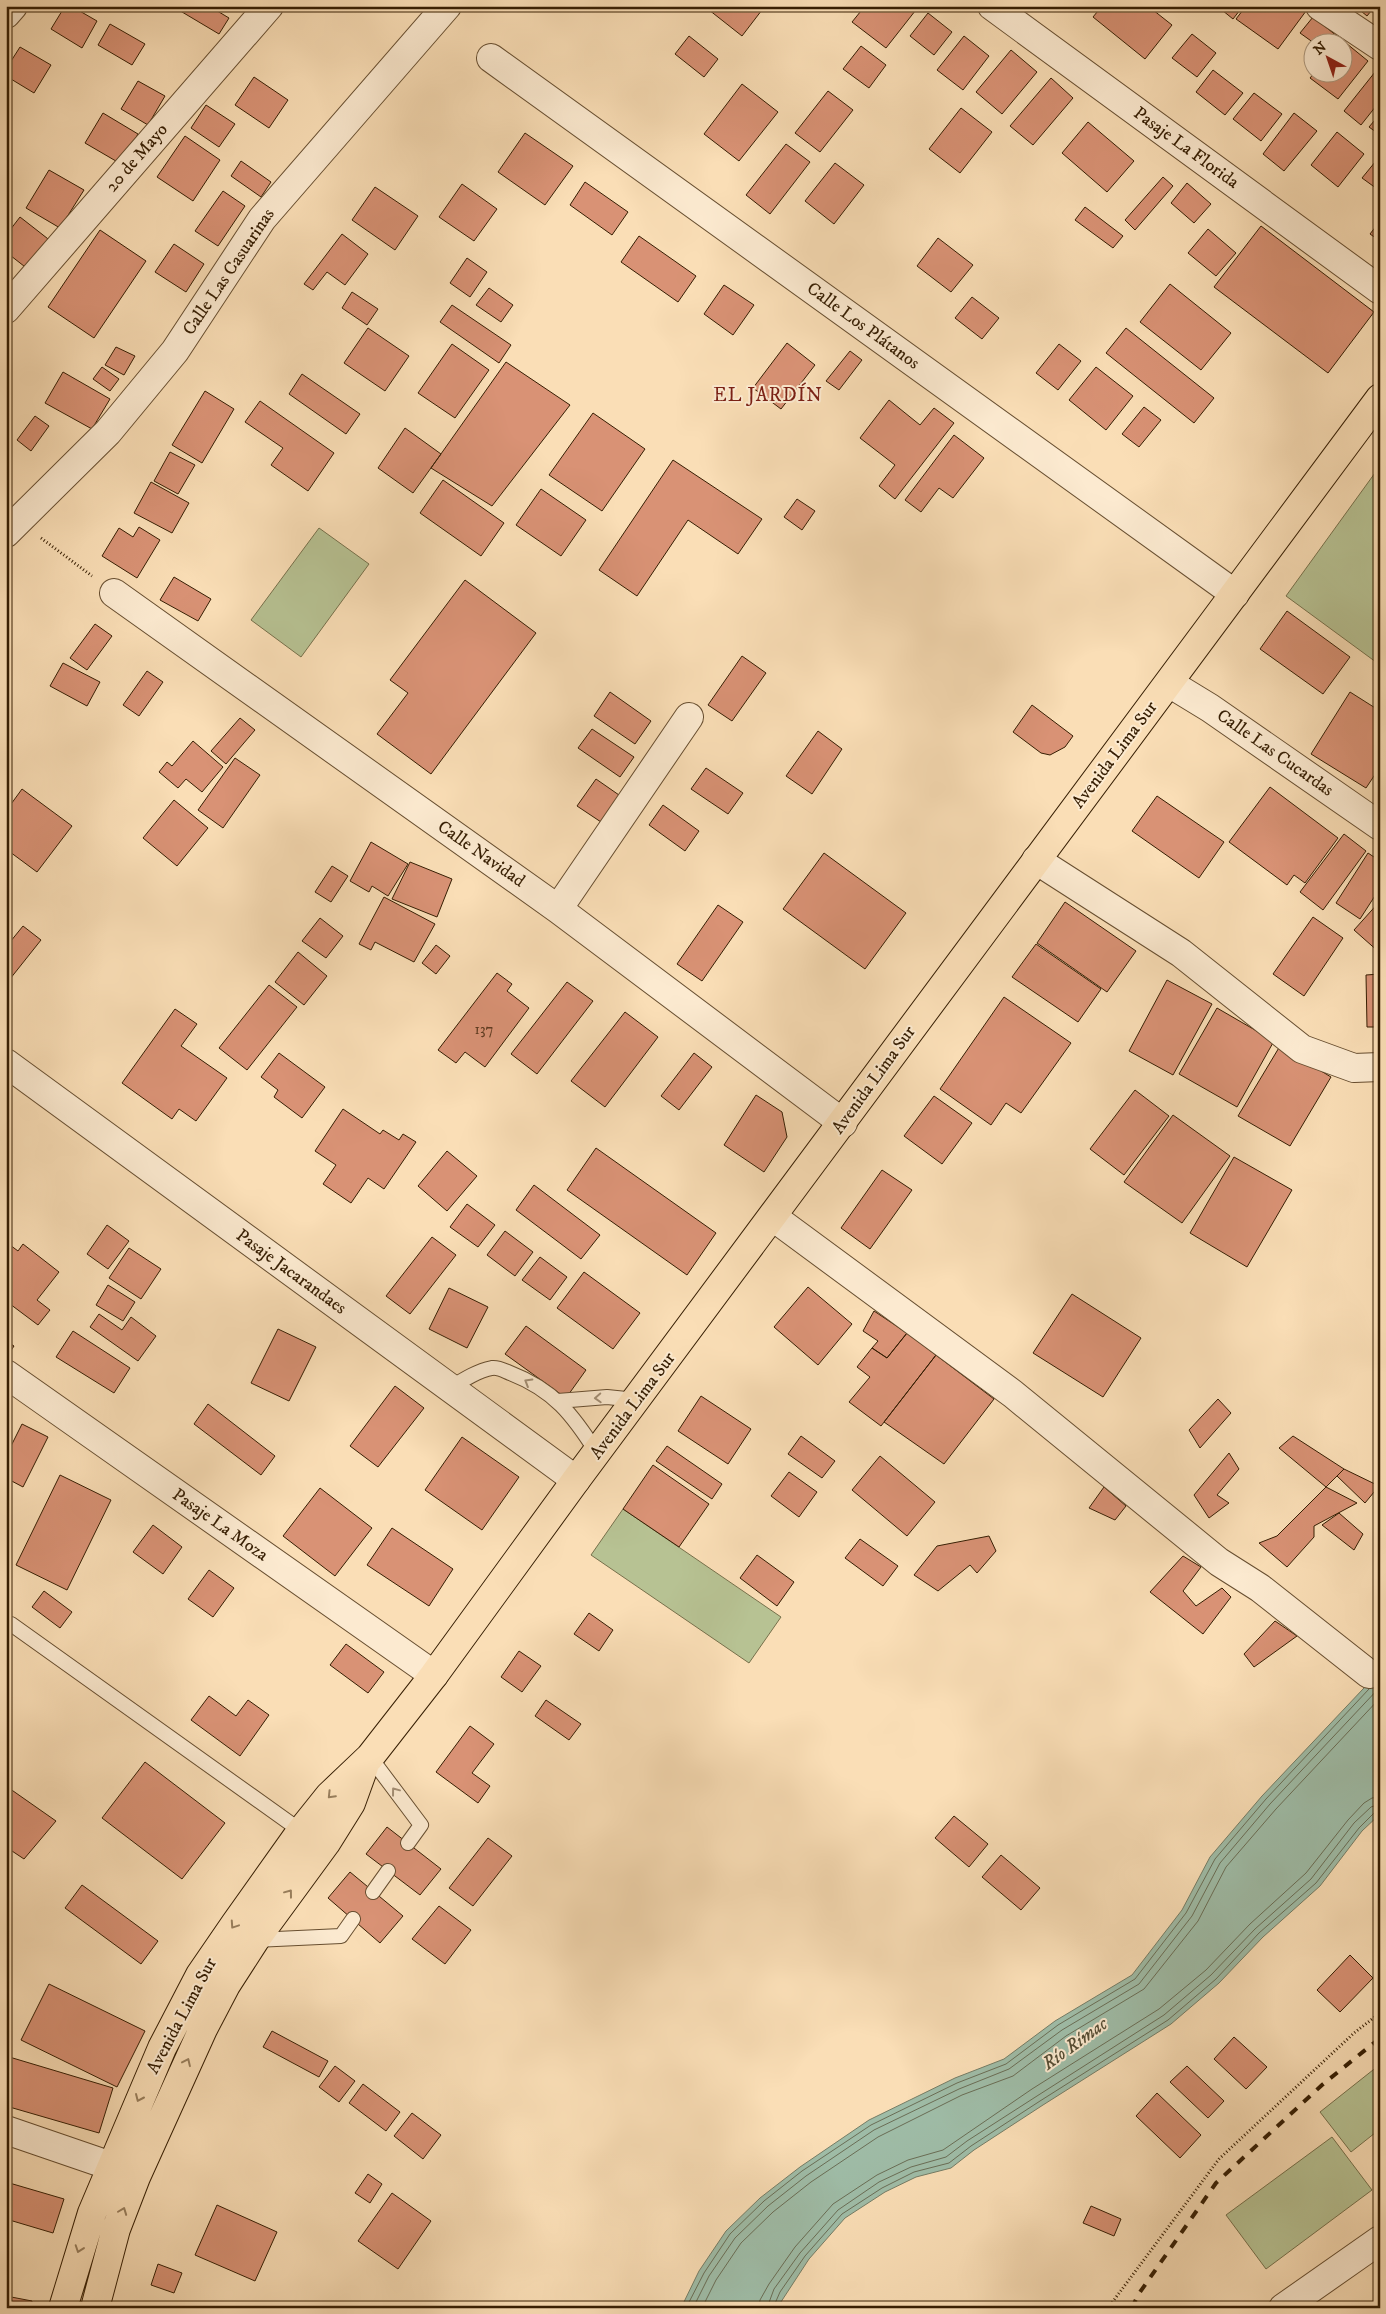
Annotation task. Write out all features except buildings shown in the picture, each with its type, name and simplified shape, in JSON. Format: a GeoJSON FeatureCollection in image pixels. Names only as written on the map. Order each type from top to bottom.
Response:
{"type":"FeatureCollection","features":[{"type":"Feature","properties":{"kind":"highway","name":"Avenida Lima Sur"},"geometry":{"type":"LineString","coordinates":[[63,2308],[83,2238],[111,2166],[162,2048],[200,1976],[301,1831],[329,1796],[368,1759],[434,1675],[576,1480],[1380,398]]}},
{"type":"Feature","properties":{"kind":"highway","name":"Avenida Lima Sur"},"geometry":{"type":"LineString","coordinates":[[95,2308],[116,2229],[160,2120],[203,2029],[226,1985],[255,1940],[326,1843],[351,1803],[368,1759]]}},
{"type":"Feature","properties":{"kind":"street"},"geometry":{"type":"LineString","coordinates":[[6,14],[13,6]]}},
{"type":"Feature","properties":{"kind":"street","name":"20 de Mayo"},"geometry":{"type":"LineString","coordinates":[[6,309],[268,6]]}},
{"type":"Feature","properties":{"kind":"street","name":"Calle Las Casuarinas"},"geometry":{"type":"LineString","coordinates":[[6,533],[108,432],[175,350],[262,219],[447,6]]}},
{"type":"Feature","properties":{"kind":"street","name":"Pasaje La Florida"},"geometry":{"type":"LineString","coordinates":[[992,6],[1380,290]]}},
{"type":"Feature","properties":{"kind":"street"},"geometry":{"type":"LineString","coordinates":[[1320,6],[1380,46]]}},
{"type":"Feature","properties":{"kind":"street","name":"Calle Los Plátanos"},"geometry":{"type":"LineString","coordinates":[[491,58],[1235,594]]}},
{"type":"Feature","properties":{"kind":"street","name":"Calle Navidad"},"geometry":{"type":"LineString","coordinates":[[114,593],[558,909],[843,1122]]}},
{"type":"Feature","properties":{"kind":"street","name":"Calle Las Cucardas"},"geometry":{"type":"LineString","coordinates":[[1169,683],[1210,708],[1380,826]]}},
{"type":"Feature","properties":{"kind":"street"},"geometry":{"type":"LineString","coordinates":[[558,909],[688,717]]}},
{"type":"Feature","properties":{"kind":"street"},"geometry":{"type":"LineString","coordinates":[[1036,860],[1181,954],[1302,1049],[1354,1068],[1380,1067]]}},
{"type":"Feature","properties":{"kind":"street","name":"Pasaje Jacarandaes"},"geometry":{"type":"LineString","coordinates":[[6,1063],[576,1480]]}},
{"type":"Feature","properties":{"kind":"street"},"geometry":{"type":"LineString","coordinates":[[773,1216],[1014,1394],[1219,1562],[1260,1588],[1369,1674]]}},
{"type":"Feature","properties":{"kind":"street","name":"Pasaje La Moza"},"geometry":{"type":"LineString","coordinates":[[6,1374],[434,1675]]}},
{"type":"Feature","properties":{"kind":"street"},"geometry":{"type":"LineString","coordinates":[[6,2130],[111,2166]]}},
{"type":"Feature","properties":{"kind":"street"},"geometry":{"type":"LineString","coordinates":[[1283,2308],[1380,2240]]}},
{"type":"Feature","properties":{"kind":"lane"},"geometry":{"type":"LineString","coordinates":[[450,1388],[475,1374],[494,1367],[523,1378],[558,1400],[577,1420],[597,1453]]}},
{"type":"Feature","properties":{"kind":"lane"},"geometry":{"type":"LineString","coordinates":[[558,1400],[607,1397],[637,1400]]}},
{"type":"Feature","properties":{"kind":"lane"},"geometry":{"type":"LineString","coordinates":[[11,1624],[301,1831]]}},
{"type":"Feature","properties":{"kind":"lane"},"geometry":{"type":"LineString","coordinates":[[368,1759],[421,1825],[408,1843]]}},
{"type":"Feature","properties":{"kind":"lane"},"geometry":{"type":"LineString","coordinates":[[373,1892],[388,1871]]}},
{"type":"Feature","properties":{"kind":"lane"},"geometry":{"type":"LineString","coordinates":[[255,1940],[341,1936],[353,1919]]}},
{"type":"Feature","properties":{"kind":"path"},"geometry":{"type":"LineString","coordinates":[[36,534],[70,559]]}},
{"type":"Feature","properties":{"kind":"path"},"geometry":{"type":"LineString","coordinates":[[1108,2308],[1219,2159],[1354,2033],[1380,2013]]}},
{"type":"Feature","properties":{"kind":"shaded area"},"geometry":{"type":"Polygon","coordinates":[[[1380,466],[1380,665],[1286,596],[1380,466]]]}},
{"type":"Feature","properties":{"kind":"shaded area"},"geometry":{"type":"Polygon","coordinates":[[[319,528],[369,564],[301,657],[251,620],[319,528]]]}},
{"type":"Feature","properties":{"kind":"shaded area"},"geometry":{"type":"Polygon","coordinates":[[[623,1509],[781,1617],[749,1663],[591,1555],[623,1509]]]}},
{"type":"Feature","properties":{"kind":"shaded area"},"geometry":{"type":"Polygon","coordinates":[[[1378,2066],[1380,2129],[1351,2152],[1320,2112],[1378,2066]]]}},
{"type":"Feature","properties":{"kind":"shaded area"},"geometry":{"type":"Polygon","coordinates":[[[1332,2137],[1372,2190],[1266,2269],[1226,2215],[1332,2137]]]}},
{"type":"Feature","properties":{"kind":"water","name":"Río Rímac"},"geometry":{"type":"Polygon","coordinates":[[[1380,1671],[1380,1814],[1362,1831],[1320,1886],[1263,1937],[1219,1983],[1171,2024],[974,2150],[951,2168],[916,2177],[885,2192],[845,2218],[809,2259],[777,2308],[681,2308],[699,2271],[726,2231],[760,2198],[800,2167],[869,2120],[955,2078],[1004,2059],[1055,2021],[1132,1975],[1182,1910],[1210,1857],[1262,1796],[1380,1671]]]}},
{"type":"Feature","properties":{"kind":"railway"},"geometry":{"type":"LineString","coordinates":[[1132,2308],[1138,2295],[1216,2183],[1322,2085],[1380,2038]]}},
{"type":"Feature","properties":{"kind":"district","name":"EL JARDÍN"},"geometry":{"type":"Point","coordinates":[768,395]}}]}
